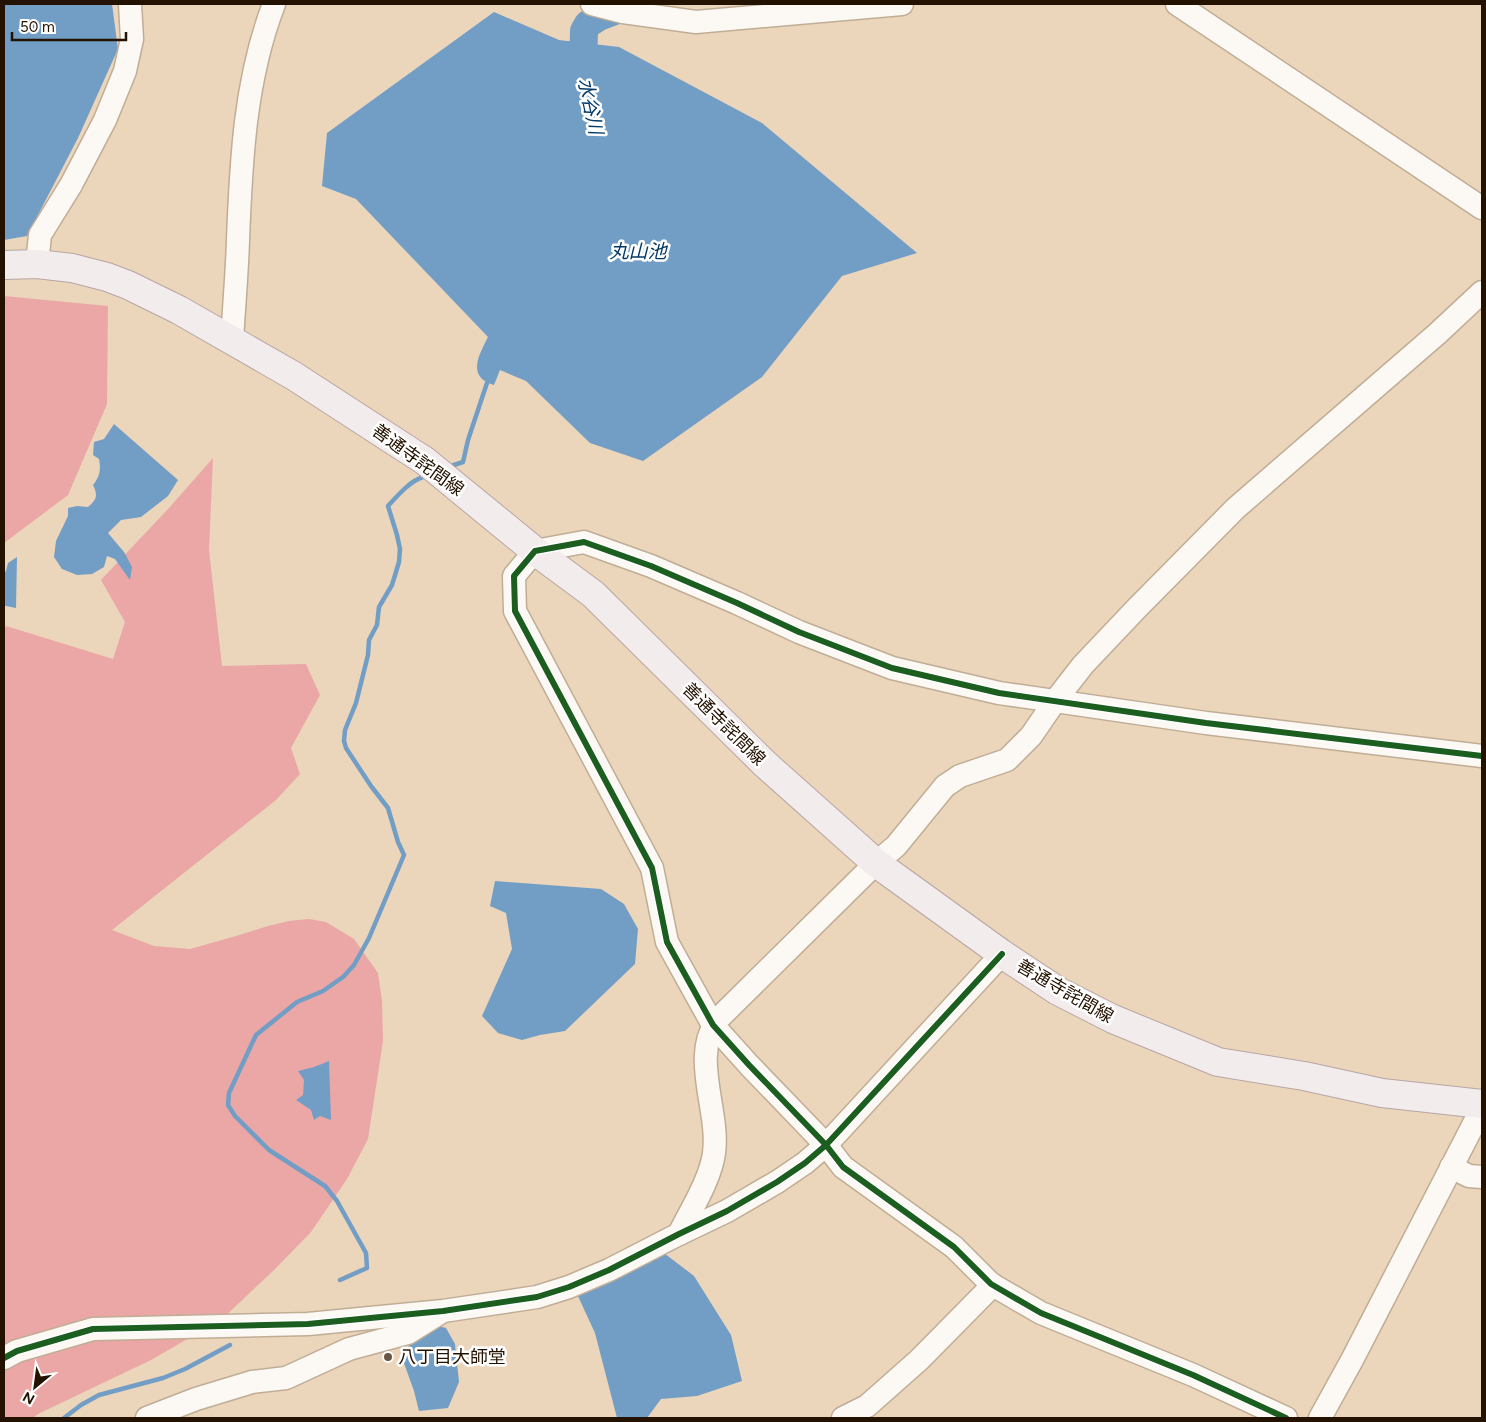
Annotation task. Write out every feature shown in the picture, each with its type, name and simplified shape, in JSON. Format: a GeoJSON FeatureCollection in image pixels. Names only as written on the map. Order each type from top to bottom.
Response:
{"type":"FeatureCollection","features":[{"type":"Feature","properties":{"kind":"main road","name":"善通寺詫間線"},"geometry":{"type":"LineString","coordinates":[[4,265],[37,264],[72,268],[107,277],[128,285],[179,310],[326,396],[425,462],[535,551],[593,594],[765,764],[876,863],[1002,954],[1058,991],[1113,1019],[1218,1062],[1304,1076],[1382,1093],[1482,1106]]}},
{"type":"Feature","properties":{"kind":"street"},"geometry":{"type":"LineString","coordinates":[[37,264],[40,235],[71,185],[105,120],[125,71],[132,39],[130,4]]}},
{"type":"Feature","properties":{"kind":"street"},"geometry":{"type":"LineString","coordinates":[[232,340],[244,127],[255,70],[274,4]]}},
{"type":"Feature","properties":{"kind":"street"},"geometry":{"type":"LineString","coordinates":[[592,4],[623,12],[696,22],[902,4]]}},
{"type":"Feature","properties":{"kind":"street"},"geometry":{"type":"LineString","coordinates":[[1176,4],[1482,208]]}},
{"type":"Feature","properties":{"kind":"street"},"geometry":{"type":"LineString","coordinates":[[679,1234],[708,1176],[714,1154],[716,1132],[705,1064],[707,1042],[713,1025],[876,863],[896,846],[945,786],[960,776],[1007,760],[1030,736],[1084,665],[1137,608],[1236,508],[1437,334],[1482,292]]}},
{"type":"Feature","properties":{"kind":"street"},"geometry":{"type":"LineString","coordinates":[[1286,1418],[1193,1375],[1042,1314],[993,1285],[954,1247],[843,1167],[826,1145],[749,1066],[713,1025],[667,942],[652,868],[515,611],[514,576],[535,551],[584,542],[651,566],[799,632],[892,668],[999,693],[1206,723],[1482,756]]}},
{"type":"Feature","properties":{"kind":"street"},"geometry":{"type":"LineString","coordinates":[[4,1358],[17,1351],[93,1329],[308,1324],[443,1311],[537,1297],[569,1287],[609,1270],[727,1212],[805,1163],[826,1145],[1002,954]]}},
{"type":"Feature","properties":{"kind":"street"},"geometry":{"type":"LineString","coordinates":[[1320,1418],[1352,1360],[1482,1106]]}},
{"type":"Feature","properties":{"kind":"street"},"geometry":{"type":"LineString","coordinates":[[1451,1168],[1469,1176],[1482,1178]]}},
{"type":"Feature","properties":{"kind":"street"},"geometry":{"type":"LineString","coordinates":[[843,1418],[867,1406],[919,1360],[993,1285]]}},
{"type":"Feature","properties":{"kind":"street"},"geometry":{"type":"LineString","coordinates":[[147,1418],[196,1399],[252,1382],[286,1378],[349,1349],[408,1333],[443,1311]]}},
{"type":"Feature","properties":{"kind":"shaded area"},"geometry":{"type":"Polygon","coordinates":[[[4,296],[108,306],[107,404],[68,495],[4,543],[4,296]]]}},
{"type":"Feature","properties":{"kind":"shaded area"},"geometry":{"type":"Polygon","coordinates":[[[213,458],[209,550],[222,666],[306,664],[320,695],[291,748],[300,774],[276,800],[112,930],[154,946],[190,949],[268,926],[309,919],[326,922],[354,939],[378,973],[382,1001],[383,1041],[368,1139],[347,1179],[311,1232],[222,1319],[151,1360],[33,1418],[4,1418],[4,630],[6,626],[113,659],[125,622],[101,580],[213,458]]]}},
{"type":"Feature","properties":{"kind":"water"},"geometry":{"type":"Polygon","coordinates":[[[4,4],[112,4],[118,49],[78,138],[27,236],[4,240],[4,4]]]}},
{"type":"Feature","properties":{"kind":"water","name":"丸山池"},"geometry":{"type":"Polygon","coordinates":[[[494,12],[559,40],[619,47],[762,123],[917,253],[842,276],[762,377],[643,461],[590,443],[526,381],[500,370],[494,385],[480,377],[477,365],[488,337],[356,199],[322,186],[327,133],[494,12]]]}},
{"type":"Feature","properties":{"kind":"water"},"geometry":{"type":"Polygon","coordinates":[[[114,424],[178,480],[168,496],[141,517],[121,520],[108,533],[124,552],[132,567],[130,580],[115,559],[107,556],[104,567],[92,574],[77,575],[62,569],[54,557],[56,541],[68,516],[68,508],[77,506],[88,507],[95,500],[96,492],[93,485],[99,476],[100,466],[99,459],[93,455],[94,442],[104,439],[114,424]]]}},
{"type":"Feature","properties":{"kind":"water"},"geometry":{"type":"Polygon","coordinates":[[[17,557],[16,608],[4,605],[4,573],[8,563],[17,557]]]}},
{"type":"Feature","properties":{"kind":"water"},"geometry":{"type":"Polygon","coordinates":[[[495,881],[601,889],[624,904],[638,929],[635,964],[565,1031],[522,1040],[498,1033],[482,1016],[512,949],[506,913],[490,906],[495,881]]]}},
{"type":"Feature","properties":{"kind":"water"},"geometry":{"type":"Polygon","coordinates":[[[329,1061],[331,1120],[320,1116],[314,1120],[311,1110],[296,1100],[303,1095],[304,1080],[298,1071],[329,1061]]]}},
{"type":"Feature","properties":{"kind":"water"},"geometry":{"type":"Polygon","coordinates":[[[660,1250],[694,1276],[731,1335],[742,1381],[697,1396],[661,1399],[647,1418],[617,1418],[595,1333],[577,1294],[660,1250]]]}},
{"type":"Feature","properties":{"kind":"water"},"geometry":{"type":"Polygon","coordinates":[[[432,1324],[446,1328],[455,1344],[459,1382],[448,1408],[419,1411],[401,1355],[425,1327],[432,1324]]]}},
{"type":"Feature","properties":{"kind":"waterway","name":"水谷川"},"geometry":{"type":"LineString","coordinates":[[585,80],[583,68],[584,31],[588,24],[599,17],[633,4]]}},
{"type":"Feature","properties":{"kind":"waterway"},"geometry":{"type":"LineString","coordinates":[[451,466],[463,462],[468,440],[487,383]]}},
{"type":"Feature","properties":{"kind":"waterway"},"geometry":{"type":"LineString","coordinates":[[340,1280],[367,1268],[366,1253],[337,1201],[325,1186],[269,1150],[235,1116],[228,1105],[229,1093],[256,1035],[297,1002],[323,991],[343,977],[354,965],[369,938],[404,855],[388,808],[346,748],[344,741],[345,730],[356,703],[368,655],[369,640],[377,625],[379,607],[392,585],[399,562],[400,549],[388,506],[409,485],[423,477]]}},
{"type":"Feature","properties":{"kind":"waterway"},"geometry":{"type":"LineString","coordinates":[[64,1418],[81,1405],[99,1395],[163,1378],[185,1369],[230,1345]]}},
{"type":"Feature","properties":{"kind":"cycle path"},"geometry":{"type":"LineString","coordinates":[[1286,1418],[1193,1375],[1041,1313],[991,1284],[954,1247],[843,1167],[826,1145],[749,1065],[713,1025],[667,942],[652,868],[515,611],[514,576],[535,551],[584,542],[651,566],[799,632],[892,668],[999,693],[1206,723],[1482,756]]}},
{"type":"Feature","properties":{"kind":"cycle path"},"geometry":{"type":"LineString","coordinates":[[4,1358],[17,1351],[93,1329],[308,1324],[443,1311],[537,1297],[569,1287],[609,1270],[727,1211],[777,1182],[805,1163],[826,1145],[1002,954]]}},
{"type":"Feature","properties":{"kind":"place","name":"八丁目大師堂"},"geometry":{"type":"Point","coordinates":[388,1357]}}]}
